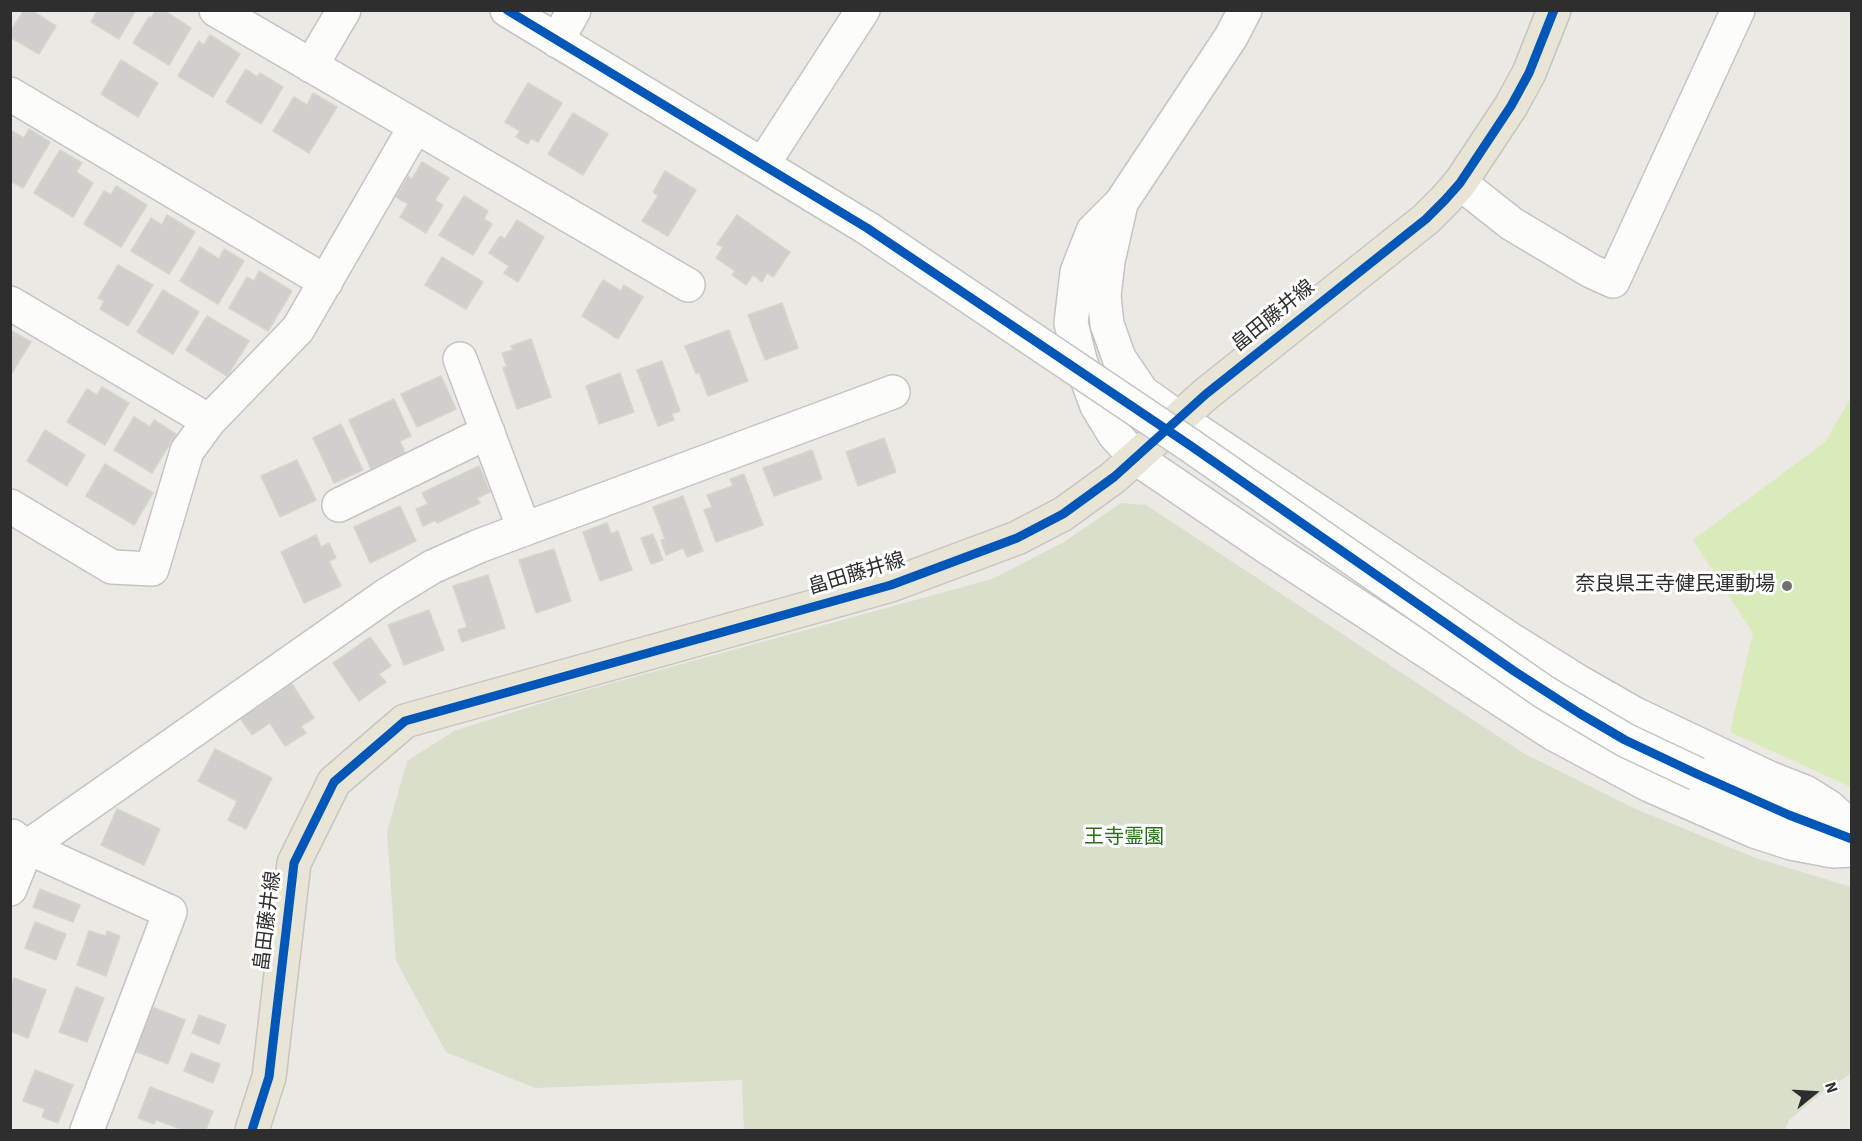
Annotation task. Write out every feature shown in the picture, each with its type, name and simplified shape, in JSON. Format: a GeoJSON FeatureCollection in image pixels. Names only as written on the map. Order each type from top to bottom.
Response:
{"type":"FeatureCollection","features":[{"type":"Feature","properties":{"kind":"main road","name":"畠田藤井線"},"geometry":{"type":"LineString","coordinates":[[252,1131],[269,1077],[294,863],[334,782],[405,721],[902,582],[1008,542],[1044,525],[1090,496],[1136,458],[1178,418],[1426,219],[1460,183],[1511,106],[1529,73],[1554,10]]}},
{"type":"Feature","properties":{"kind":"street"},"geometry":{"type":"LineString","coordinates":[[216,10],[687,285]]}},
{"type":"Feature","properties":{"kind":"street"},"geometry":{"type":"LineString","coordinates":[[311,66],[344,10]]}},
{"type":"Feature","properties":{"kind":"street"},"geometry":{"type":"LineString","coordinates":[[507,10],[867,228],[1181,439],[1544,692],[1625,740],[1790,815],[1851,839]]}},
{"type":"Feature","properties":{"kind":"street"},"geometry":{"type":"LineString","coordinates":[[557,41],[574,10]]}},
{"type":"Feature","properties":{"kind":"street"},"geometry":{"type":"LineString","coordinates":[[763,164],[863,10]]}},
{"type":"Feature","properties":{"kind":"street"},"geometry":{"type":"LineString","coordinates":[[1245,10],[1231,37],[1121,203],[1093,231],[1077,272],[1071,322],[1080,360],[1097,406],[1114,434],[1136,458],[1270,549],[1552,733],[1649,785],[1754,831],[1791,843],[1833,851],[1851,850]]}},
{"type":"Feature","properties":{"kind":"street"},"geometry":{"type":"LineString","coordinates":[[1460,183],[1512,224],[1591,271],[1613,281],[1738,10]]}},
{"type":"Feature","properties":{"kind":"street"},"geometry":{"type":"LineString","coordinates":[[10,94],[326,282]]}},
{"type":"Feature","properties":{"kind":"street"},"geometry":{"type":"LineString","coordinates":[[10,506],[112,567],[152,569],[187,451],[209,421],[298,329],[416,127]]}},
{"type":"Feature","properties":{"kind":"street"},"geometry":{"type":"LineString","coordinates":[[1121,203],[1108,261],[1104,296],[1107,324],[1119,358],[1142,392],[1510,639],[1579,682],[1635,714],[1767,777],[1805,792],[1829,807],[1851,828]]}},
{"type":"Feature","properties":{"kind":"street"},"geometry":{"type":"LineString","coordinates":[[10,303],[209,421]]}},
{"type":"Feature","properties":{"kind":"street"},"geometry":{"type":"LineString","coordinates":[[460,359],[524,529]]}},
{"type":"Feature","properties":{"kind":"street"},"geometry":{"type":"LineString","coordinates":[[10,889],[19,841],[388,594],[432,567],[479,546],[893,392]]}},
{"type":"Feature","properties":{"kind":"street"},"geometry":{"type":"LineString","coordinates":[[339,505],[488,432]]}},
{"type":"Feature","properties":{"kind":"street"},"geometry":{"type":"LineString","coordinates":[[19,841],[170,912],[87,1131]]}},
{"type":"Feature","properties":{"kind":"green space","name":"奈良県王寺健民運動場"},"geometry":{"type":"Polygon","coordinates":[[[1851,398],[1851,787],[1730,732],[1753,633],[1693,540],[1825,442],[1851,398]]]}},
{"type":"Feature","properties":{"kind":"green space","name":"王寺霊園"},"geometry":{"type":"Polygon","coordinates":[[[1121,503],[1146,505],[1525,754],[1638,810],[1756,858],[1851,887],[1851,1074],[1828,1088],[1789,1120],[1785,1130],[744,1130],[742,1080],[535,1088],[446,1052],[396,961],[387,832],[407,761],[454,731],[561,697],[992,579],[1064,542],[1121,503]]]}},
{"type":"Feature","properties":{"kind":"building"},"geometry":{"type":"Polygon","coordinates":[[[24,10],[31,10],[56,26],[39,54],[10,37],[10,32],[24,10]]]}},
{"type":"Feature","properties":{"kind":"building"},"geometry":{"type":"Polygon","coordinates":[[[98,10],[136,10],[119,39],[91,22],[98,10]]]}},
{"type":"Feature","properties":{"kind":"building"},"geometry":{"type":"Polygon","coordinates":[[[156,10],[163,10],[191,28],[169,65],[133,43],[156,10]]]}},
{"type":"Feature","properties":{"kind":"building"},"geometry":{"type":"Polygon","coordinates":[[[210,35],[240,54],[213,97],[178,76],[199,41],[204,45],[210,35]]]}},
{"type":"Feature","properties":{"kind":"building"},"geometry":{"type":"Polygon","coordinates":[[[121,60],[158,83],[138,117],[101,94],[121,60]]]}},
{"type":"Feature","properties":{"kind":"building"},"geometry":{"type":"Polygon","coordinates":[[[246,69],[257,77],[260,73],[283,87],[261,124],[226,102],[246,69]]]}},
{"type":"Feature","properties":{"kind":"building"},"geometry":{"type":"Polygon","coordinates":[[[528,83],[562,103],[538,142],[531,138],[528,144],[516,137],[520,131],[505,122],[528,83]]]}},
{"type":"Feature","properties":{"kind":"building"},"geometry":{"type":"Polygon","coordinates":[[[313,93],[337,107],[309,153],[273,131],[294,97],[307,105],[313,93]]]}},
{"type":"Feature","properties":{"kind":"building"},"geometry":{"type":"Polygon","coordinates":[[[573,113],[608,134],[583,175],[548,154],[573,113]]]}},
{"type":"Feature","properties":{"kind":"building"},"geometry":{"type":"Polygon","coordinates":[[[29,129],[50,142],[23,188],[10,181],[10,130],[24,138],[29,129]]]}},
{"type":"Feature","properties":{"kind":"building"},"geometry":{"type":"Polygon","coordinates":[[[60,150],[82,163],[76,172],[93,183],[73,217],[34,193],[60,150]]]}},
{"type":"Feature","properties":{"kind":"building"},"geometry":{"type":"Polygon","coordinates":[[[422,162],[449,178],[435,200],[443,205],[426,233],[400,217],[408,204],[396,197],[408,176],[412,179],[422,162]]]}},
{"type":"Feature","properties":{"kind":"building"},"geometry":{"type":"Polygon","coordinates":[[[665,171],[696,190],[668,236],[642,221],[658,196],[653,192],[665,171]]]}},
{"type":"Feature","properties":{"kind":"building"},"geometry":{"type":"Polygon","coordinates":[[[116,186],[147,205],[121,247],[84,224],[104,191],[111,195],[116,186]]]}},
{"type":"Feature","properties":{"kind":"building"},"geometry":{"type":"Polygon","coordinates":[[[464,196],[488,211],[484,219],[492,224],[473,255],[439,235],[464,196]]]}},
{"type":"Feature","properties":{"kind":"building"},"geometry":{"type":"Polygon","coordinates":[[[167,215],[195,232],[169,274],[131,251],[151,218],[162,225],[167,215]]]}},
{"type":"Feature","properties":{"kind":"building"},"geometry":{"type":"Polygon","coordinates":[[[737,215],[790,252],[773,277],[767,273],[762,282],[753,275],[746,285],[732,275],[735,271],[716,258],[723,247],[717,244],[737,215]]]}},
{"type":"Feature","properties":{"kind":"building"},"geometry":{"type":"Polygon","coordinates":[[[517,220],[544,237],[518,282],[504,273],[509,266],[489,253],[500,236],[505,239],[517,220]]]}},
{"type":"Feature","properties":{"kind":"building"},"geometry":{"type":"Polygon","coordinates":[[[200,247],[219,259],[224,249],[244,261],[218,304],[180,281],[200,247]]]}},
{"type":"Feature","properties":{"kind":"building"},"geometry":{"type":"Polygon","coordinates":[[[442,257],[483,282],[466,309],[425,285],[442,257]]]}},
{"type":"Feature","properties":{"kind":"building"},"geometry":{"type":"Polygon","coordinates":[[[118,265],[153,285],[128,326],[100,309],[104,301],[98,298],[118,265]]]}},
{"type":"Feature","properties":{"kind":"building"},"geometry":{"type":"Polygon","coordinates":[[[259,271],[292,291],[268,331],[229,308],[247,277],[254,281],[259,271]]]}},
{"type":"Feature","properties":{"kind":"building"},"geometry":{"type":"Polygon","coordinates":[[[603,280],[621,291],[624,285],[643,297],[618,339],[582,316],[603,280]]]}},
{"type":"Feature","properties":{"kind":"building"},"geometry":{"type":"Polygon","coordinates":[[[163,290],[199,312],[173,354],[137,332],[163,290]]]}},
{"type":"Feature","properties":{"kind":"building"},"geometry":{"type":"Polygon","coordinates":[[[782,303],[798,348],[765,360],[748,315],[782,303]]]}},
{"type":"Feature","properties":{"kind":"building"},"geometry":{"type":"Polygon","coordinates":[[[207,316],[249,341],[227,376],[186,350],[207,316]]]}},
{"type":"Feature","properties":{"kind":"building"},"geometry":{"type":"Polygon","coordinates":[[[10,330],[31,342],[10,376],[10,330]]]}},
{"type":"Feature","properties":{"kind":"building"},"geometry":{"type":"Polygon","coordinates":[[[729,330],[748,381],[708,396],[699,372],[696,374],[685,346],[729,330]]]}},
{"type":"Feature","properties":{"kind":"building"},"geometry":{"type":"Polygon","coordinates":[[[531,339],[551,397],[517,409],[503,368],[507,367],[502,353],[513,350],[511,346],[531,339]]]}},
{"type":"Feature","properties":{"kind":"building"},"geometry":{"type":"Polygon","coordinates":[[[662,361],[680,411],[672,414],[674,420],[658,426],[637,370],[662,361]]]}},
{"type":"Feature","properties":{"kind":"building"},"geometry":{"type":"Polygon","coordinates":[[[620,373],[634,412],[599,424],[586,386],[620,373]]]}},
{"type":"Feature","properties":{"kind":"building"},"geometry":{"type":"Polygon","coordinates":[[[441,376],[456,409],[417,427],[401,394],[441,376]]]}},
{"type":"Feature","properties":{"kind":"building"},"geometry":{"type":"Polygon","coordinates":[[[102,387],[129,403],[105,445],[67,422],[87,389],[97,395],[102,387]]]}},
{"type":"Feature","properties":{"kind":"building"},"geometry":{"type":"Polygon","coordinates":[[[394,399],[411,436],[400,441],[405,453],[371,469],[349,420],[394,399]]]}},
{"type":"Feature","properties":{"kind":"building"},"geometry":{"type":"Polygon","coordinates":[[[134,417],[150,427],[154,420],[176,434],[152,473],[114,450],[134,417]]]}},
{"type":"Feature","properties":{"kind":"building"},"geometry":{"type":"Polygon","coordinates":[[[341,424],[363,470],[334,483],[313,438],[341,424]]]}},
{"type":"Feature","properties":{"kind":"building"},"geometry":{"type":"Polygon","coordinates":[[[45,430],[85,455],[67,486],[27,461],[45,430]]]}},
{"type":"Feature","properties":{"kind":"building"},"geometry":{"type":"Polygon","coordinates":[[[884,438],[896,472],[858,486],[846,452],[884,438]]]}},
{"type":"Feature","properties":{"kind":"building"},"geometry":{"type":"Polygon","coordinates":[[[812,450],[822,479],[774,496],[763,468],[812,450]]]}},
{"type":"Feature","properties":{"kind":"building"},"geometry":{"type":"Polygon","coordinates":[[[297,460],[316,500],[280,517],[261,476],[297,460]]]}},
{"type":"Feature","properties":{"kind":"building"},"geometry":{"type":"Polygon","coordinates":[[[105,464],[153,493],[134,525],[86,496],[105,464]]]}},
{"type":"Feature","properties":{"kind":"building"},"geometry":{"type":"Polygon","coordinates":[[[479,466],[490,492],[477,498],[480,503],[437,523],[436,520],[423,526],[416,509],[428,504],[422,493],[479,466]]]}},
{"type":"Feature","properties":{"kind":"building"},"geometry":{"type":"Polygon","coordinates":[[[744,474],[763,525],[716,542],[704,510],[712,507],[707,495],[733,486],[730,479],[744,474]]]}},
{"type":"Feature","properties":{"kind":"building"},"geometry":{"type":"Polygon","coordinates":[[[683,496],[703,551],[687,557],[683,548],[666,555],[661,540],[665,539],[653,507],[683,496]]]}},
{"type":"Feature","properties":{"kind":"building"},"geometry":{"type":"Polygon","coordinates":[[[400,506],[416,541],[370,563],[354,527],[400,506]]]}},
{"type":"Feature","properties":{"kind":"building"},"geometry":{"type":"Polygon","coordinates":[[[607,523],[611,534],[618,531],[632,570],[600,581],[583,532],[607,523]]]}},
{"type":"Feature","properties":{"kind":"building"},"geometry":{"type":"Polygon","coordinates":[[[653,534],[663,560],[651,564],[641,538],[653,534]]]}},
{"type":"Feature","properties":{"kind":"building"},"geometry":{"type":"Polygon","coordinates":[[[316,535],[321,547],[329,543],[336,558],[329,561],[341,586],[304,603],[281,552],[316,535]]]}},
{"type":"Feature","properties":{"kind":"building"},"geometry":{"type":"Polygon","coordinates":[[[554,549],[571,601],[536,613],[519,560],[554,549]]]}},
{"type":"Feature","properties":{"kind":"building"},"geometry":{"type":"Polygon","coordinates":[[[488,575],[505,628],[462,642],[458,630],[467,627],[453,586],[488,575]]]}},
{"type":"Feature","properties":{"kind":"building"},"geometry":{"type":"Polygon","coordinates":[[[429,610],[444,650],[404,665],[388,625],[429,610]]]}},
{"type":"Feature","properties":{"kind":"building"},"geometry":{"type":"Polygon","coordinates":[[[370,637],[391,666],[379,674],[386,682],[359,701],[333,663],[370,637]]]}},
{"type":"Feature","properties":{"kind":"building"},"geometry":{"type":"Polygon","coordinates":[[[292,684],[314,718],[301,726],[306,733],[285,746],[270,723],[252,735],[240,718],[292,684]]]}},
{"type":"Feature","properties":{"kind":"building"},"geometry":{"type":"Polygon","coordinates":[[[215,749],[272,778],[246,829],[228,820],[237,801],[198,781],[215,749]]]}},
{"type":"Feature","properties":{"kind":"building"},"geometry":{"type":"Polygon","coordinates":[[[117,809],[160,829],[144,865],[101,845],[117,809]]]}},
{"type":"Feature","properties":{"kind":"building"},"geometry":{"type":"Polygon","coordinates":[[[40,889],[80,905],[73,922],[33,907],[40,889]]]}},
{"type":"Feature","properties":{"kind":"building"},"geometry":{"type":"Polygon","coordinates":[[[35,922],[66,934],[56,960],[25,948],[35,922]]]}},
{"type":"Feature","properties":{"kind":"building"},"geometry":{"type":"Polygon","coordinates":[[[89,931],[106,936],[107,931],[120,936],[106,976],[77,965],[89,931]]]}},
{"type":"Feature","properties":{"kind":"building"},"geometry":{"type":"Polygon","coordinates":[[[14,978],[46,990],[28,1038],[10,1031],[12,1013],[10,1013],[10,987],[14,978]]]}},
{"type":"Feature","properties":{"kind":"building"},"geometry":{"type":"Polygon","coordinates":[[[76,987],[104,998],[87,1042],[59,1032],[76,987]]]}},
{"type":"Feature","properties":{"kind":"building"},"geometry":{"type":"Polygon","coordinates":[[[152,1007],[185,1020],[168,1064],[135,1051],[152,1007]]]}},
{"type":"Feature","properties":{"kind":"building"},"geometry":{"type":"Polygon","coordinates":[[[199,1015],[226,1025],[219,1044],[192,1033],[199,1015]]]}},
{"type":"Feature","properties":{"kind":"building"},"geometry":{"type":"Polygon","coordinates":[[[191,1053],[220,1064],[213,1083],[184,1071],[191,1053]]]}},
{"type":"Feature","properties":{"kind":"building"},"geometry":{"type":"Polygon","coordinates":[[[35,1070],[73,1085],[58,1123],[42,1117],[45,1109],[23,1101],[35,1070]]]}},
{"type":"Feature","properties":{"kind":"building"},"geometry":{"type":"Polygon","coordinates":[[[150,1087],[213,1111],[206,1130],[184,1130],[156,1120],[154,1124],[138,1118],[150,1087]]]}},
{"type":"Feature","properties":{"kind":"cycle path"},"geometry":{"type":"LineString","coordinates":[[507,10],[867,228],[1191,446],[1514,671],[1579,713],[1625,740],[1697,774],[1789,815],[1852,839]]}},
{"type":"Feature","properties":{"kind":"cycle path"},"geometry":{"type":"LineString","coordinates":[[252,1130],[269,1077],[294,863],[334,782],[405,721],[891,585],[1017,538],[1063,514],[1114,477],[1206,394],[1426,219],[1445,200],[1460,183],[1511,106],[1529,73],[1554,10]]}},
{"type":"Feature","properties":{"kind":"place","name":"奈良県王寺健民運動場"},"geometry":{"type":"Point","coordinates":[1787,586]}}]}
